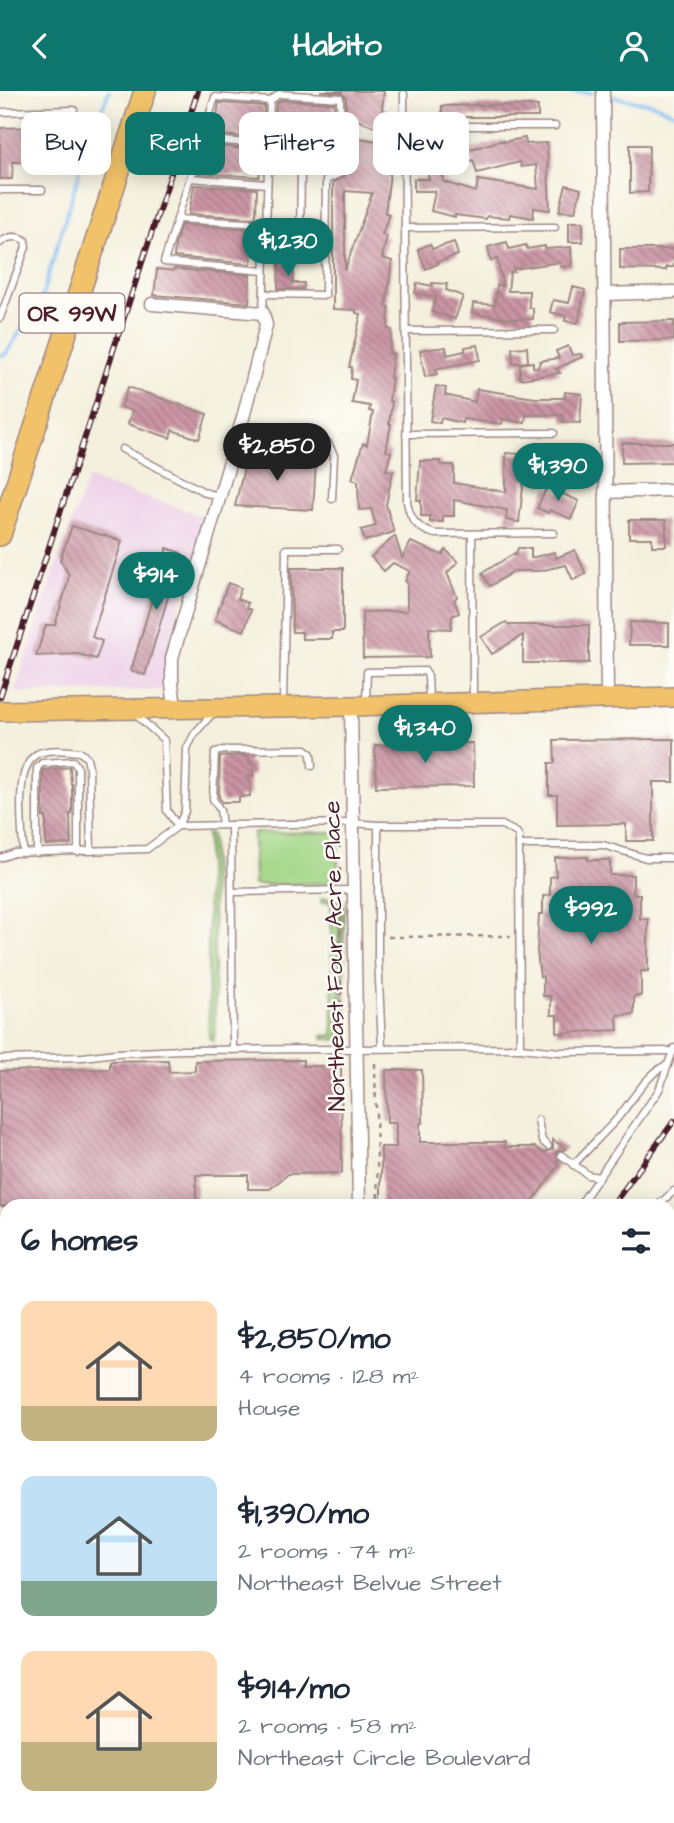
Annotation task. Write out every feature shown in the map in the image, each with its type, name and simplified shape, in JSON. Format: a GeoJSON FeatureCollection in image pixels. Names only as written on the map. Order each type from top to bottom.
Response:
{"type":"FeatureCollection","features":[{"type":"Feature","properties":{"kind":"highway","name":"OR 99W"},"geometry":{"type":"LineString","coordinates":[[0,535],[145,91]]}},
{"type":"Feature","properties":{"kind":"main road"},"geometry":{"type":"LineString","coordinates":[[0,712],[674,697]]}},
{"type":"Feature","properties":{"kind":"street"},"geometry":{"type":"LineString","coordinates":[[603,91],[607,698]]}},
{"type":"Feature","properties":{"kind":"street"},"geometry":{"type":"LineString","coordinates":[[604,294],[674,292]]}},
{"type":"Feature","properties":{"kind":"street"},"geometry":{"type":"LineString","coordinates":[[152,304],[263,313],[266,325],[239,432],[173,658],[175,708]]}},
{"type":"Feature","properties":{"kind":"street"},"geometry":{"type":"LineString","coordinates":[[605,492],[674,490]]}},
{"type":"Feature","properties":{"kind":"street","name":"Northeast Four Acre Place"},"geometry":{"type":"LineString","coordinates":[[359,706],[345,823],[346,890],[357,1049],[359,1199]]}},
{"type":"Feature","properties":{"kind":"lane"},"geometry":{"type":"LineString","coordinates":[[210,112],[215,97],[270,101],[279,94],[340,98],[340,112]]}},
{"type":"Feature","properties":{"kind":"lane"},"geometry":{"type":"LineString","coordinates":[[404,94],[404,112]]}},
{"type":"Feature","properties":{"kind":"lane"},"geometry":{"type":"LineString","coordinates":[[270,101],[270,112]]}},
{"type":"Feature","properties":{"kind":"lane"},"geometry":{"type":"LineString","coordinates":[[0,112],[74,110]]}},
{"type":"Feature","properties":{"kind":"lane"},"geometry":{"type":"LineString","coordinates":[[469,126],[555,126]]}},
{"type":"Feature","properties":{"kind":"lane"},"geometry":{"type":"LineString","coordinates":[[263,313],[268,175]]}},
{"type":"Feature","properties":{"kind":"lane"},"geometry":{"type":"LineString","coordinates":[[300,243],[301,175]]}},
{"type":"Feature","properties":{"kind":"lane"},"geometry":{"type":"LineString","coordinates":[[264,294],[325,295],[326,180],[337,175]]}},
{"type":"Feature","properties":{"kind":"lane"},"geometry":{"type":"LineString","coordinates":[[404,175],[407,502],[412,520],[420,528],[435,534],[554,533]]}},
{"type":"Feature","properties":{"kind":"lane"},"geometry":{"type":"LineString","coordinates":[[264,271],[164,262],[190,177],[267,184]]}},
{"type":"Feature","properties":{"kind":"lane"},"geometry":{"type":"LineString","coordinates":[[0,190],[42,190]]}},
{"type":"Feature","properties":{"kind":"lane"},"geometry":{"type":"LineString","coordinates":[[177,219],[266,224]]}},
{"type":"Feature","properties":{"kind":"lane"},"geometry":{"type":"LineString","coordinates":[[405,228],[555,227]]}},
{"type":"Feature","properties":{"kind":"lane"},"geometry":{"type":"LineString","coordinates":[[0,250],[1,242],[12,237],[25,240],[26,247],[0,318]]}},
{"type":"Feature","properties":{"kind":"lane"},"geometry":{"type":"LineString","coordinates":[[406,331],[554,330]]}},
{"type":"Feature","properties":{"kind":"lane"},"geometry":{"type":"LineString","coordinates":[[239,432],[328,443],[334,455],[332,499]]}},
{"type":"Feature","properties":{"kind":"lane"},"geometry":{"type":"LineString","coordinates":[[406,434],[554,433]]}},
{"type":"Feature","properties":{"kind":"lane"},"geometry":{"type":"LineString","coordinates":[[122,449],[206,493],[220,496]]}},
{"type":"Feature","properties":{"kind":"lane"},"geometry":{"type":"LineString","coordinates":[[472,534],[473,701]]}},
{"type":"Feature","properties":{"kind":"lane"},"geometry":{"type":"LineString","coordinates":[[283,707],[286,549],[338,549]]}},
{"type":"Feature","properties":{"kind":"lane"},"geometry":{"type":"LineString","coordinates":[[359,706],[367,672],[425,671],[428,676],[429,703]]}},
{"type":"Feature","properties":{"kind":"lane"},"geometry":{"type":"LineString","coordinates":[[0,858],[23,853],[147,849],[178,826],[186,811],[187,748],[198,728],[218,707]]}},
{"type":"Feature","properties":{"kind":"lane"},"geometry":{"type":"LineString","coordinates":[[128,709],[164,740],[167,811],[178,826]]}},
{"type":"Feature","properties":{"kind":"lane"},"geometry":{"type":"LineString","coordinates":[[222,825],[220,810],[213,799],[215,752],[306,750],[311,754],[312,766]]}},
{"type":"Feature","properties":{"kind":"lane"},"geometry":{"type":"LineString","coordinates":[[23,853],[24,768],[29,760],[39,753],[58,751],[80,752],[87,758],[90,851]]}},
{"type":"Feature","properties":{"kind":"lane"},"geometry":{"type":"LineString","coordinates":[[37,853],[37,768],[42,762],[56,761],[73,761],[78,768],[78,852]]}},
{"type":"Feature","properties":{"kind":"lane"},"geometry":{"type":"LineString","coordinates":[[178,826],[345,823],[502,825],[517,833],[520,1048]]}},
{"type":"Feature","properties":{"kind":"lane"},"geometry":{"type":"LineString","coordinates":[[231,825],[233,1050]]}},
{"type":"Feature","properties":{"kind":"lane"},"geometry":{"type":"LineString","coordinates":[[378,825],[382,1048]]}},
{"type":"Feature","properties":{"kind":"lane"},"geometry":{"type":"LineString","coordinates":[[519,845],[603,845],[646,858],[674,858]]}},
{"type":"Feature","properties":{"kind":"lane"},"geometry":{"type":"LineString","coordinates":[[232,892],[346,890]]}},
{"type":"Feature","properties":{"kind":"lane"},"geometry":{"type":"LineString","coordinates":[[0,1059],[83,1057],[148,1051],[520,1048],[559,1052],[673,1049],[660,1090],[584,1199]]}},
{"type":"Feature","properties":{"kind":"lane"},"geometry":{"type":"LineString","coordinates":[[573,1165],[615,1121],[650,1078],[667,1065]]}},
{"type":"Feature","properties":{"kind":"lane"},"geometry":{"type":"LineString","coordinates":[[538,1120],[542,1141],[548,1146]]}},
{"type":"Feature","properties":{"kind":"lane"},"geometry":{"type":"LineString","coordinates":[[561,1155],[588,1175],[599,1177]]}},
{"type":"Feature","properties":{"kind":"path"},"geometry":{"type":"LineString","coordinates":[[338,807],[345,823],[346,890],[341,1036]]}},
{"type":"Feature","properties":{"kind":"path"},"geometry":{"type":"LineString","coordinates":[[378,937],[512,936]]}},
{"type":"Feature","properties":{"kind":"path"},"geometry":{"type":"LineString","coordinates":[[374,1063],[378,1199]]}},
{"type":"Feature","properties":{"kind":"shaded area"},"geometry":{"type":"Polygon","coordinates":[[[88,479],[206,517],[165,660],[164,690],[14,693],[59,556],[88,479]]]}},
{"type":"Feature","properties":{"kind":"green space"},"geometry":{"type":"Polygon","coordinates":[[[335,832],[338,836],[338,880],[334,883],[254,885],[253,833],[335,832]]]}},
{"type":"Feature","properties":{"kind":"green space"},"geometry":{"type":"Polygon","coordinates":[[[207,834],[211,834],[212,846],[213,1041],[209,1037],[207,834]]]}},
{"type":"Feature","properties":{"kind":"green space"},"geometry":{"type":"Polygon","coordinates":[[[322,898],[335,898],[339,901],[339,1036],[336,1040],[323,1038],[333,1035],[333,1030],[331,902],[321,902],[322,898]]]}},
{"type":"Feature","properties":{"kind":"green space"},"geometry":{"type":"Polygon","coordinates":[[[341,900],[344,902],[345,1036],[342,1036],[341,900]]]}},
{"type":"Feature","properties":{"kind":"building"},"geometry":{"type":"Polygon","coordinates":[[[320,91],[384,91],[382,110],[387,112],[373,112],[373,126],[359,121],[359,112],[346,112],[346,98],[342,93],[320,91]]]}},
{"type":"Feature","properties":{"kind":"building"},"geometry":{"type":"Polygon","coordinates":[[[281,100],[334,103],[334,112],[276,112],[276,104],[281,100]]]}},
{"type":"Feature","properties":{"kind":"building"},"geometry":{"type":"Polygon","coordinates":[[[219,103],[264,106],[264,112],[239,112],[239,137],[225,135],[225,112],[218,112],[219,103]]]}},
{"type":"Feature","properties":{"kind":"building"},"geometry":{"type":"Polygon","coordinates":[[[442,106],[538,106],[538,117],[469,117],[469,112],[442,112],[442,106]]]}},
{"type":"Feature","properties":{"kind":"building"},"geometry":{"type":"Polygon","coordinates":[[[21,127],[21,162],[13,162],[12,179],[0,179],[0,128],[21,127]]]}},
{"type":"Feature","properties":{"kind":"building"},"geometry":{"type":"Polygon","coordinates":[[[359,138],[373,140],[373,175],[390,175],[385,213],[389,214],[382,235],[387,236],[382,258],[392,261],[386,306],[389,307],[388,329],[392,330],[389,353],[393,354],[389,401],[392,402],[391,424],[386,451],[391,452],[386,470],[393,471],[386,505],[394,532],[365,541],[361,530],[376,526],[371,509],[359,510],[358,481],[352,479],[363,443],[367,445],[373,412],[369,411],[370,406],[352,403],[356,380],[351,379],[352,367],[349,367],[361,314],[356,313],[356,310],[333,309],[333,183],[346,175],[359,175],[359,138]],[[345,191],[345,270],[372,193],[345,191]]]}},
{"type":"Feature","properties":{"kind":"building"},"geometry":{"type":"Polygon","coordinates":[[[525,138],[526,144],[547,143],[550,210],[534,208],[533,218],[510,214],[509,218],[487,216],[486,219],[455,217],[431,211],[435,191],[414,191],[414,179],[429,179],[428,175],[443,175],[444,182],[476,192],[478,180],[538,189],[536,165],[521,167],[520,162],[477,173],[473,160],[469,161],[469,150],[503,140],[525,138]]]}},
{"type":"Feature","properties":{"kind":"building"},"geometry":{"type":"Polygon","coordinates":[[[630,145],[649,145],[648,192],[630,193],[630,145]]]}},
{"type":"Feature","properties":{"kind":"building"},"geometry":{"type":"Polygon","coordinates":[[[225,147],[239,148],[239,175],[259,177],[225,175],[225,147]]]}},
{"type":"Feature","properties":{"kind":"building"},"geometry":{"type":"Polygon","coordinates":[[[194,185],[257,189],[256,215],[254,218],[189,214],[194,185]]]}},
{"type":"Feature","properties":{"kind":"building"},"geometry":{"type":"Polygon","coordinates":[[[566,185],[581,189],[575,212],[559,211],[566,185]]]}},
{"type":"Feature","properties":{"kind":"building"},"geometry":{"type":"Polygon","coordinates":[[[569,222],[583,222],[583,242],[569,242],[569,222]]]}},
{"type":"Feature","properties":{"kind":"building"},"geometry":{"type":"Polygon","coordinates":[[[181,225],[254,229],[251,264],[174,257],[181,225]]]}},
{"type":"Feature","properties":{"kind":"building"},"geometry":{"type":"Polygon","coordinates":[[[454,242],[458,255],[426,269],[418,249],[430,244],[432,249],[454,242]]]}},
{"type":"Feature","properties":{"kind":"building"},"geometry":{"type":"Polygon","coordinates":[[[507,242],[509,249],[526,245],[527,249],[545,246],[545,249],[571,247],[572,266],[560,267],[560,262],[513,269],[514,272],[510,272],[508,291],[529,291],[529,308],[533,308],[533,319],[511,319],[472,313],[473,303],[495,305],[497,285],[503,286],[497,259],[491,261],[488,247],[507,242]]]}},
{"type":"Feature","properties":{"kind":"building"},"geometry":{"type":"Polygon","coordinates":[[[620,249],[674,249],[674,267],[666,267],[666,270],[620,269],[620,249]]]}},
{"type":"Feature","properties":{"kind":"building"},"geometry":{"type":"Polygon","coordinates":[[[279,263],[294,264],[293,283],[304,283],[303,289],[278,289],[279,263]]]}},
{"type":"Feature","properties":{"kind":"building"},"geometry":{"type":"Polygon","coordinates":[[[157,269],[250,275],[249,303],[154,295],[157,269]]]}},
{"type":"Feature","properties":{"kind":"building"},"geometry":{"type":"Polygon","coordinates":[[[417,283],[433,286],[432,283],[447,284],[446,290],[463,296],[455,319],[432,312],[436,297],[415,293],[417,283]]]}},
{"type":"Feature","properties":{"kind":"building"},"geometry":{"type":"Polygon","coordinates":[[[573,287],[585,290],[578,323],[565,321],[566,316],[550,312],[553,300],[569,303],[573,287]]]}},
{"type":"Feature","properties":{"kind":"building"},"geometry":{"type":"Polygon","coordinates":[[[674,321],[674,340],[620,341],[620,322],[674,321]]]}},
{"type":"Feature","properties":{"kind":"building"},"geometry":{"type":"Polygon","coordinates":[[[478,345],[480,360],[436,369],[437,374],[425,377],[420,350],[446,347],[447,355],[478,345]]]}},
{"type":"Feature","properties":{"kind":"building"},"geometry":{"type":"Polygon","coordinates":[[[568,346],[572,355],[581,354],[582,357],[556,369],[560,373],[520,379],[520,364],[533,362],[533,367],[538,368],[540,361],[559,358],[556,351],[568,346]]]}},
{"type":"Feature","properties":{"kind":"building"},"geometry":{"type":"Polygon","coordinates":[[[527,347],[528,362],[513,363],[512,348],[527,347]]]}},
{"type":"Feature","properties":{"kind":"building"},"geometry":{"type":"Polygon","coordinates":[[[436,386],[446,388],[445,395],[475,402],[477,389],[535,398],[565,398],[565,392],[582,394],[580,423],[563,422],[563,415],[526,415],[525,423],[503,419],[502,424],[463,419],[462,423],[441,418],[440,423],[430,421],[436,386]]]}},
{"type":"Feature","properties":{"kind":"building"},"geometry":{"type":"Polygon","coordinates":[[[128,387],[207,414],[199,439],[172,430],[170,438],[128,424],[132,411],[121,407],[128,387]]]}},
{"type":"Feature","properties":{"kind":"building"},"geometry":{"type":"Polygon","coordinates":[[[622,443],[674,443],[674,462],[622,463],[622,443]]]}},
{"type":"Feature","properties":{"kind":"building"},"geometry":{"type":"Polygon","coordinates":[[[544,451],[547,476],[524,479],[519,522],[506,520],[507,510],[454,500],[454,516],[443,516],[443,522],[430,522],[430,516],[421,516],[421,500],[417,500],[420,461],[441,461],[441,465],[454,465],[454,483],[506,492],[506,453],[544,451]]]}},
{"type":"Feature","properties":{"kind":"building"},"geometry":{"type":"Polygon","coordinates":[[[247,455],[316,461],[313,510],[235,506],[247,455]]]}},
{"type":"Feature","properties":{"kind":"building"},"geometry":{"type":"Polygon","coordinates":[[[547,487],[579,501],[571,519],[537,508],[547,487]]]}},
{"type":"Feature","properties":{"kind":"building"},"geometry":{"type":"Polygon","coordinates":[[[629,520],[666,520],[666,546],[652,546],[652,538],[629,538],[629,520]]]}},
{"type":"Feature","properties":{"kind":"building"},"geometry":{"type":"Polygon","coordinates":[[[72,526],[122,541],[92,637],[102,641],[96,659],[78,654],[36,656],[46,625],[55,625],[67,585],[69,575],[60,560],[72,526]]]}},
{"type":"Feature","properties":{"kind":"building"},"geometry":{"type":"Polygon","coordinates":[[[395,536],[402,558],[411,542],[442,555],[446,550],[458,562],[447,573],[457,597],[454,600],[459,613],[452,616],[451,629],[429,628],[430,657],[363,658],[362,612],[407,611],[405,581],[410,571],[393,563],[384,571],[371,557],[395,536]]]}},
{"type":"Feature","properties":{"kind":"building"},"geometry":{"type":"Polygon","coordinates":[[[167,548],[181,553],[145,675],[131,671],[167,548]]]}},
{"type":"Feature","properties":{"kind":"building"},"geometry":{"type":"Polygon","coordinates":[[[518,548],[531,548],[531,558],[555,552],[556,558],[575,550],[586,574],[573,580],[566,565],[539,571],[514,571],[490,586],[482,573],[515,553],[515,556],[518,548]]]}},
{"type":"Feature","properties":{"kind":"building"},"geometry":{"type":"Polygon","coordinates":[[[291,568],[343,568],[343,632],[332,632],[332,639],[302,639],[302,632],[292,632],[291,568]]]}},
{"type":"Feature","properties":{"kind":"building"},"geometry":{"type":"Polygon","coordinates":[[[228,583],[241,588],[237,599],[248,603],[246,608],[251,610],[244,631],[215,620],[228,583]]]}},
{"type":"Feature","properties":{"kind":"building"},"geometry":{"type":"Polygon","coordinates":[[[506,622],[508,625],[589,625],[589,663],[523,663],[523,635],[492,654],[481,637],[506,622]]]}},
{"type":"Feature","properties":{"kind":"building"},"geometry":{"type":"Polygon","coordinates":[[[630,622],[669,623],[669,645],[629,645],[630,622]]]}},
{"type":"Feature","properties":{"kind":"building"},"geometry":{"type":"Polygon","coordinates":[[[674,739],[674,782],[653,782],[653,841],[626,841],[626,824],[557,825],[557,795],[549,795],[549,763],[555,763],[554,740],[674,739]]]}},
{"type":"Feature","properties":{"kind":"building"},"geometry":{"type":"Polygon","coordinates":[[[473,743],[474,786],[376,787],[375,745],[473,743]]]}},
{"type":"Feature","properties":{"kind":"building"},"geometry":{"type":"Polygon","coordinates":[[[249,756],[249,764],[253,764],[253,776],[249,776],[250,796],[239,797],[239,802],[222,802],[219,797],[220,757],[249,756]]]}},
{"type":"Feature","properties":{"kind":"building"},"geometry":{"type":"Polygon","coordinates":[[[70,767],[71,844],[46,845],[43,770],[70,767]]]}},
{"type":"Feature","properties":{"kind":"building"},"geometry":{"type":"Polygon","coordinates":[[[588,857],[588,860],[610,860],[610,875],[633,875],[633,894],[640,894],[640,919],[648,919],[648,971],[641,971],[641,996],[634,996],[634,1014],[617,1015],[618,1030],[557,1033],[557,1015],[551,1015],[551,996],[543,996],[543,976],[540,977],[537,951],[539,914],[543,914],[543,896],[550,895],[550,877],[556,876],[555,858],[588,857]]]}},
{"type":"Feature","properties":{"kind":"building"},"geometry":{"type":"Polygon","coordinates":[[[168,1060],[169,1072],[195,1071],[195,1061],[303,1060],[303,1066],[341,1066],[342,1173],[288,1174],[270,1189],[248,1189],[248,1175],[196,1175],[196,1199],[0,1199],[0,1071],[110,1069],[110,1061],[168,1060]]]}},
{"type":"Feature","properties":{"kind":"building"},"geometry":{"type":"Polygon","coordinates":[[[386,1070],[422,1070],[423,1123],[420,1123],[420,1142],[505,1142],[505,1147],[535,1147],[543,1153],[553,1149],[553,1140],[566,1149],[556,1152],[556,1162],[559,1165],[534,1199],[381,1199],[381,1147],[396,1147],[396,1123],[387,1123],[386,1070]]]}},
{"type":"Feature","properties":{"kind":"waterway"},"geometry":{"type":"LineString","coordinates":[[0,355],[5,355],[41,300],[88,143],[109,91]]}},
{"type":"Feature","properties":{"kind":"waterway"},"geometry":{"type":"LineString","coordinates":[[564,91],[592,93]]}},
{"type":"Feature","properties":{"kind":"waterway"},"geometry":{"type":"LineString","coordinates":[[613,97],[653,104],[674,113]]}},
{"type":"Feature","properties":{"kind":"railway"},"geometry":{"type":"LineString","coordinates":[[0,697],[198,91]]}},
{"type":"Feature","properties":{"kind":"railway"},"geometry":{"type":"LineString","coordinates":[[617,1199],[674,1121]]}}]}
